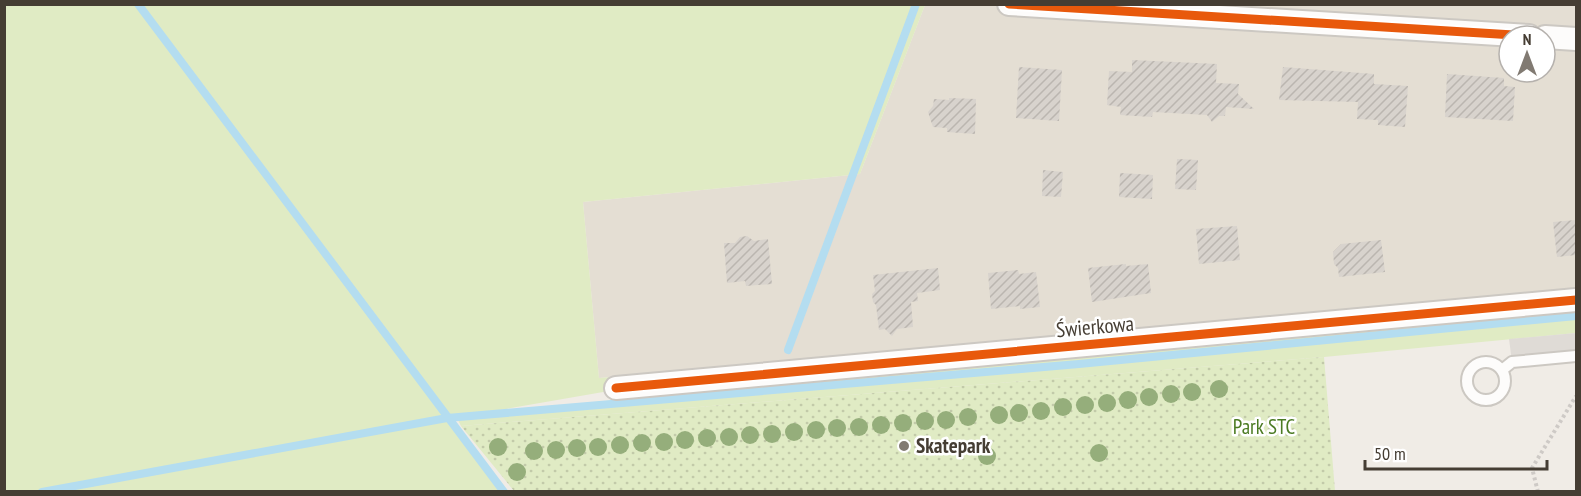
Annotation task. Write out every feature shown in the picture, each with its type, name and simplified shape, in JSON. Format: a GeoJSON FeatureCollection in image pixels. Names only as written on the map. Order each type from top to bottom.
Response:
{"type":"FeatureCollection","features":[{"type":"Feature","properties":{"kind":"street"},"geometry":{"type":"LineString","coordinates":[[1009,4],[1497,34]]}},
{"type":"Feature","properties":{"kind":"street"},"geometry":{"type":"LineString","coordinates":[[1557,38],[1576,39]]}},
{"type":"Feature","properties":{"kind":"street","name":"Świerkowa"},"geometry":{"type":"LineString","coordinates":[[616,388],[1576,300]]}},
{"type":"Feature","properties":{"kind":"lane"},"geometry":{"type":"LineString","coordinates":[[1502,370],[1512,362],[1576,356]]}},
{"type":"Feature","properties":{"kind":"path"},"geometry":{"type":"LineString","coordinates":[[1538,492],[1532,468],[1576,396]]}},
{"type":"Feature","properties":{"kind":"shaded area"},"geometry":{"type":"Polygon","coordinates":[[[925,5],[1576,5],[1576,291],[599,378],[583,202],[860,174],[925,5]]]}},
{"type":"Feature","properties":{"kind":"shaded area"},"geometry":{"type":"Polygon","coordinates":[[[1576,333],[1576,356],[1512,362],[1509,339],[1576,333]]]}},
{"type":"Feature","properties":{"kind":"green space"},"geometry":{"type":"Polygon","coordinates":[[[4,5],[925,5],[860,174],[583,202],[599,378],[759,365],[482,413],[1576,309],[1576,333],[1324,357],[461,426],[456,416],[448,418],[500,491],[5,491],[4,5]]]}},
{"type":"Feature","properties":{"kind":"green space","name":"Park STC"},"geometry":{"type":"Polygon","coordinates":[[[1324,357],[1335,491],[514,491],[461,426],[1324,357]]]}},
{"type":"Feature","properties":{"kind":"building"},"geometry":{"type":"Polygon","coordinates":[[[1132,60],[1217,64],[1216,83],[1239,84],[1238,94],[1254,109],[1226,107],[1225,116],[1219,116],[1212,122],[1207,115],[1153,112],[1152,117],[1120,115],[1121,107],[1107,105],[1109,71],[1132,72],[1132,60]]]}},
{"type":"Feature","properties":{"kind":"building"},"geometry":{"type":"Polygon","coordinates":[[[1019,67],[1062,70],[1059,121],[1016,118],[1019,67]]]}},
{"type":"Feature","properties":{"kind":"building"},"geometry":{"type":"Polygon","coordinates":[[[1283,67],[1374,74],[1374,84],[1408,86],[1405,127],[1378,125],[1378,120],[1357,119],[1358,102],[1279,100],[1283,67]]]}},
{"type":"Feature","properties":{"kind":"building"},"geometry":{"type":"Polygon","coordinates":[[[1447,74],[1497,78],[1497,84],[1515,87],[1513,121],[1445,117],[1447,74]]]}},
{"type":"Feature","properties":{"kind":"building"},"geometry":{"type":"Polygon","coordinates":[[[949,98],[976,99],[975,134],[947,132],[947,128],[933,127],[928,112],[933,106],[934,99],[949,100],[949,98]]]}},
{"type":"Feature","properties":{"kind":"building"},"geometry":{"type":"Polygon","coordinates":[[[1177,159],[1198,160],[1196,190],[1175,189],[1177,159]]]}},
{"type":"Feature","properties":{"kind":"building"},"geometry":{"type":"Polygon","coordinates":[[[1043,170],[1063,172],[1061,197],[1042,196],[1043,170]]]}},
{"type":"Feature","properties":{"kind":"building"},"geometry":{"type":"Polygon","coordinates":[[[1120,173],[1153,175],[1152,199],[1119,197],[1120,173]]]}},
{"type":"Feature","properties":{"kind":"building"},"geometry":{"type":"Polygon","coordinates":[[[1576,220],[1576,255],[1557,257],[1553,222],[1576,220]]]}},
{"type":"Feature","properties":{"kind":"building"},"geometry":{"type":"Polygon","coordinates":[[[1237,226],[1240,260],[1199,264],[1196,229],[1237,226]]]}},
{"type":"Feature","properties":{"kind":"building"},"geometry":{"type":"Polygon","coordinates":[[[747,236],[754,241],[768,239],[772,284],[746,286],[745,281],[727,283],[724,243],[735,243],[740,237],[747,236]]]}},
{"type":"Feature","properties":{"kind":"building"},"geometry":{"type":"Polygon","coordinates":[[[1381,240],[1385,272],[1339,277],[1338,268],[1334,264],[1333,252],[1341,244],[1381,240]]]}},
{"type":"Feature","properties":{"kind":"building"},"geometry":{"type":"Polygon","coordinates":[[[1126,264],[1126,266],[1148,264],[1151,293],[1092,302],[1088,268],[1126,264]]]}},
{"type":"Feature","properties":{"kind":"building"},"geometry":{"type":"Polygon","coordinates":[[[938,268],[940,290],[917,293],[918,301],[911,302],[913,327],[897,329],[892,336],[885,329],[879,330],[876,305],[872,294],[875,291],[873,275],[938,268]]]}},
{"type":"Feature","properties":{"kind":"building"},"geometry":{"type":"Polygon","coordinates":[[[1018,270],[1019,274],[1036,272],[1040,307],[1020,309],[1020,306],[991,309],[988,273],[1018,270]]]}},
{"type":"Feature","properties":{"kind":"waterway"},"geometry":{"type":"LineString","coordinates":[[138,4],[504,492]]}},
{"type":"Feature","properties":{"kind":"waterway"},"geometry":{"type":"LineString","coordinates":[[788,350],[916,4]]}},
{"type":"Feature","properties":{"kind":"waterway"},"geometry":{"type":"LineString","coordinates":[[42,492],[447,418],[1079,364],[1576,316]]}},
{"type":"Feature","properties":{"kind":"cycle path"},"geometry":{"type":"LineString","coordinates":[[1009,4],[1497,34]]}},
{"type":"Feature","properties":{"kind":"cycle path"},"geometry":{"type":"LineString","coordinates":[[616,388],[1576,300]]}},
{"type":"Feature","properties":{"kind":"place","name":"Skatepark"},"geometry":{"type":"Point","coordinates":[904,446]}}]}
